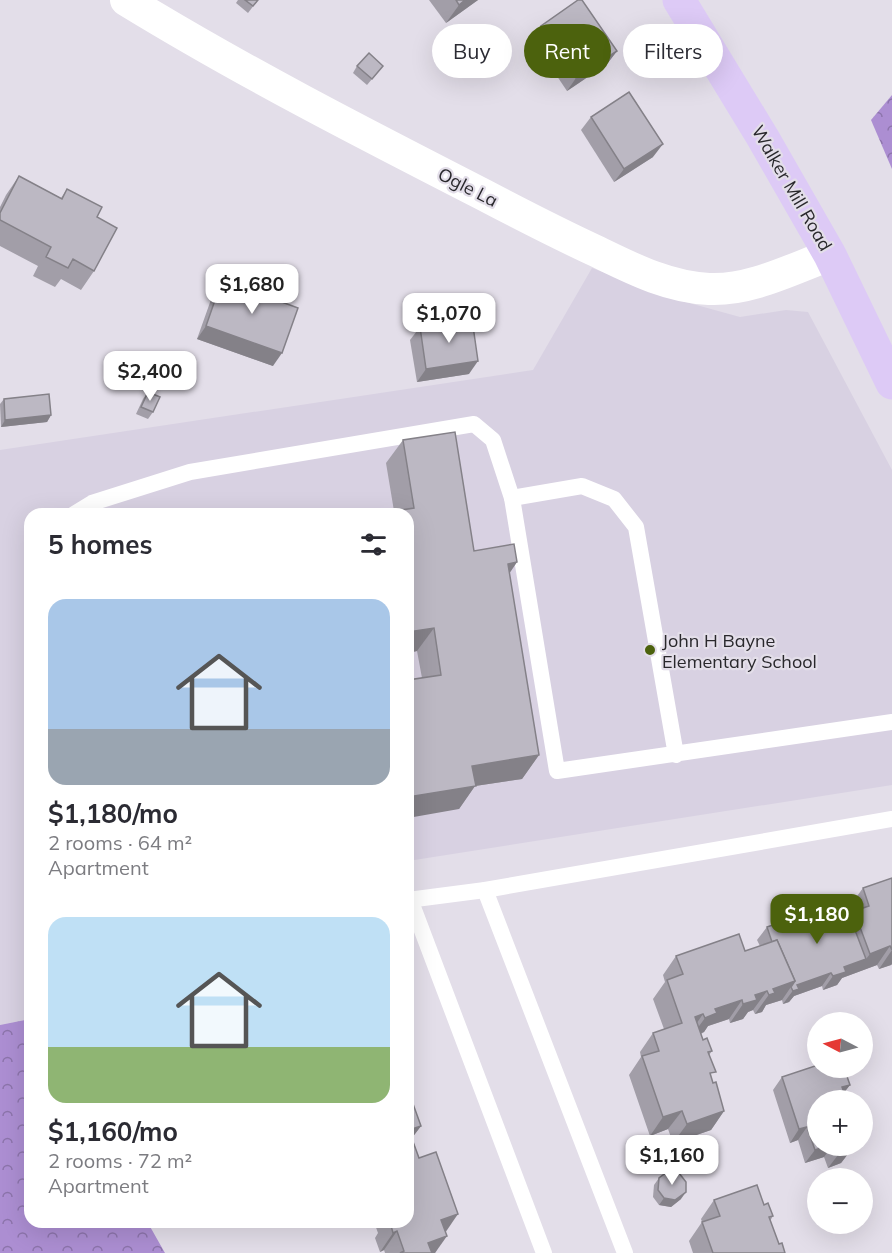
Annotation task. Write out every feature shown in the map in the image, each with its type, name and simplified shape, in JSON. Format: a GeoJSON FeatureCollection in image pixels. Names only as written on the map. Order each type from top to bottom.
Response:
{"type":"FeatureCollection","features":[{"type":"Feature","properties":{"kind":"main road","name":"Walker Mill Road"},"geometry":{"type":"LineString","coordinates":[[679,0],[758,128],[830,255],[892,383]]}},
{"type":"Feature","properties":{"kind":"street","name":"Ogle La"},"geometry":{"type":"LineString","coordinates":[[126,0],[296,98],[549,229],[644,274],[677,285],[708,289],[726,288],[759,282],[830,255]]}},
{"type":"Feature","properties":{"kind":"lane"},"geometry":{"type":"LineString","coordinates":[[85,508],[190,472],[474,424],[494,440],[512,498],[557,771],[892,722]]}},
{"type":"Feature","properties":{"kind":"lane"},"geometry":{"type":"LineString","coordinates":[[512,498],[582,486],[614,500],[636,527],[676,755]]}},
{"type":"Feature","properties":{"kind":"lane"},"geometry":{"type":"LineString","coordinates":[[414,898],[485,890],[892,819]]}},
{"type":"Feature","properties":{"kind":"lane"},"geometry":{"type":"LineString","coordinates":[[485,890],[625,1253]]}},
{"type":"Feature","properties":{"kind":"lane"},"geometry":{"type":"LineString","coordinates":[[414,912],[543,1253]]}},
{"type":"Feature","properties":{"kind":"shaded area","name":"John H Bayne Elementary School"},"geometry":{"type":"Polygon","coordinates":[[[592,268],[671,298],[740,317],[786,310],[808,312],[892,470],[892,785],[414,860],[414,508],[24,508],[24,1020],[0,1025],[0,450],[533,370],[592,268]]]}},
{"type":"Feature","properties":{"kind":"green space"},"geometry":{"type":"Polygon","coordinates":[[[892,95],[892,169],[871,120],[892,95]]]}},
{"type":"Feature","properties":{"kind":"green space"},"geometry":{"type":"Polygon","coordinates":[[[24,1020],[24,1228],[151,1228],[165,1253],[0,1253],[0,1025],[24,1020]]]}},
{"type":"Feature","properties":{"kind":"building"},"geometry":{"type":"Polygon","coordinates":[[[245,0],[258,0],[253,6],[245,0]]]}},
{"type":"Feature","properties":{"kind":"building"},"geometry":{"type":"Polygon","coordinates":[[[578,0],[582,0],[598,24],[544,24],[578,0]]]}},
{"type":"Feature","properties":{"kind":"building"},"geometry":{"type":"Polygon","coordinates":[[[611,42],[617,51],[611,55],[611,42]]]}},
{"type":"Feature","properties":{"kind":"building"},"geometry":{"type":"Polygon","coordinates":[[[369,53],[383,66],[372,79],[357,66],[369,53]]]}},
{"type":"Feature","properties":{"kind":"building"},"geometry":{"type":"Polygon","coordinates":[[[629,92],[663,144],[624,169],[591,117],[629,92]]]}},
{"type":"Feature","properties":{"kind":"building"},"geometry":{"type":"Polygon","coordinates":[[[19,176],[62,199],[67,189],[102,207],[97,217],[117,228],[94,271],[73,259],[68,268],[46,257],[51,247],[0,220],[0,213],[19,176]]]}},
{"type":"Feature","properties":{"kind":"building"},"geometry":{"type":"Polygon","coordinates":[[[242,279],[273,290],[271,298],[298,308],[282,353],[206,326],[222,280],[239,286],[242,279]]]}},
{"type":"Feature","properties":{"kind":"building"},"geometry":{"type":"Polygon","coordinates":[[[472,319],[478,361],[426,369],[420,327],[472,319]]]}},
{"type":"Feature","properties":{"kind":"building"},"geometry":{"type":"Polygon","coordinates":[[[148,392],[160,397],[153,412],[141,407],[148,392]]]}},
{"type":"Feature","properties":{"kind":"building"},"geometry":{"type":"Polygon","coordinates":[[[49,394],[51,415],[5,420],[4,399],[49,394]]]}},
{"type":"Feature","properties":{"kind":"building"},"geometry":{"type":"Polygon","coordinates":[[[455,432],[474,551],[514,544],[517,562],[508,564],[539,755],[472,766],[476,786],[414,796],[414,679],[441,675],[434,628],[414,631],[414,508],[403,440],[455,432]]]}},
{"type":"Feature","properties":{"kind":"building"},"geometry":{"type":"Polygon","coordinates":[[[892,878],[892,950],[890,946],[870,954],[854,911],[869,906],[863,888],[892,878]]]}},
{"type":"Feature","properties":{"kind":"building"},"geometry":{"type":"Polygon","coordinates":[[[828,906],[834,923],[850,917],[866,959],[844,967],[846,972],[833,976],[831,973],[797,985],[799,989],[793,991],[791,987],[795,981],[777,940],[772,942],[767,927],[828,906]]]}},
{"type":"Feature","properties":{"kind":"building"},"geometry":{"type":"Polygon","coordinates":[[[739,934],[745,951],[777,940],[795,981],[773,989],[775,993],[769,995],[767,991],[755,995],[757,1000],[743,1004],[742,1000],[715,1009],[717,1013],[705,1018],[703,1014],[695,1017],[703,1040],[707,1038],[712,1051],[708,1052],[716,1072],[710,1073],[713,1083],[716,1082],[724,1111],[687,1124],[682,1111],[663,1117],[642,1056],[659,1051],[653,1033],[682,1023],[667,980],[683,974],[676,956],[739,934]]]}},
{"type":"Feature","properties":{"kind":"building"},"geometry":{"type":"Polygon","coordinates":[[[807,1069],[807,1078],[848,1078],[850,1085],[842,1087],[843,1090],[807,1090],[807,1127],[799,1129],[782,1077],[807,1069]]]}},
{"type":"Feature","properties":{"kind":"building"},"geometry":{"type":"Polygon","coordinates":[[[414,1107],[421,1126],[414,1128],[414,1107]]]}},
{"type":"Feature","properties":{"kind":"building"},"geometry":{"type":"Polygon","coordinates":[[[414,1144],[419,1158],[436,1152],[458,1214],[441,1220],[447,1236],[428,1243],[432,1253],[400,1253],[404,1251],[397,1231],[393,1233],[392,1228],[414,1228],[414,1144]]]}},
{"type":"Feature","properties":{"kind":"building"},"geometry":{"type":"Polygon","coordinates":[[[667,1172],[679,1173],[686,1182],[686,1192],[675,1200],[664,1198],[658,1190],[659,1178],[667,1172]]]}},
{"type":"Feature","properties":{"kind":"building"},"geometry":{"type":"Polygon","coordinates":[[[757,1185],[764,1205],[768,1203],[773,1216],[769,1217],[779,1244],[782,1243],[785,1253],[713,1253],[702,1222],[720,1216],[714,1200],[757,1185]]]}},
{"type":"Feature","properties":{"kind":"place","name":"John H Bayne Elementary School"},"geometry":{"type":"Point","coordinates":[650,650]}}]}
